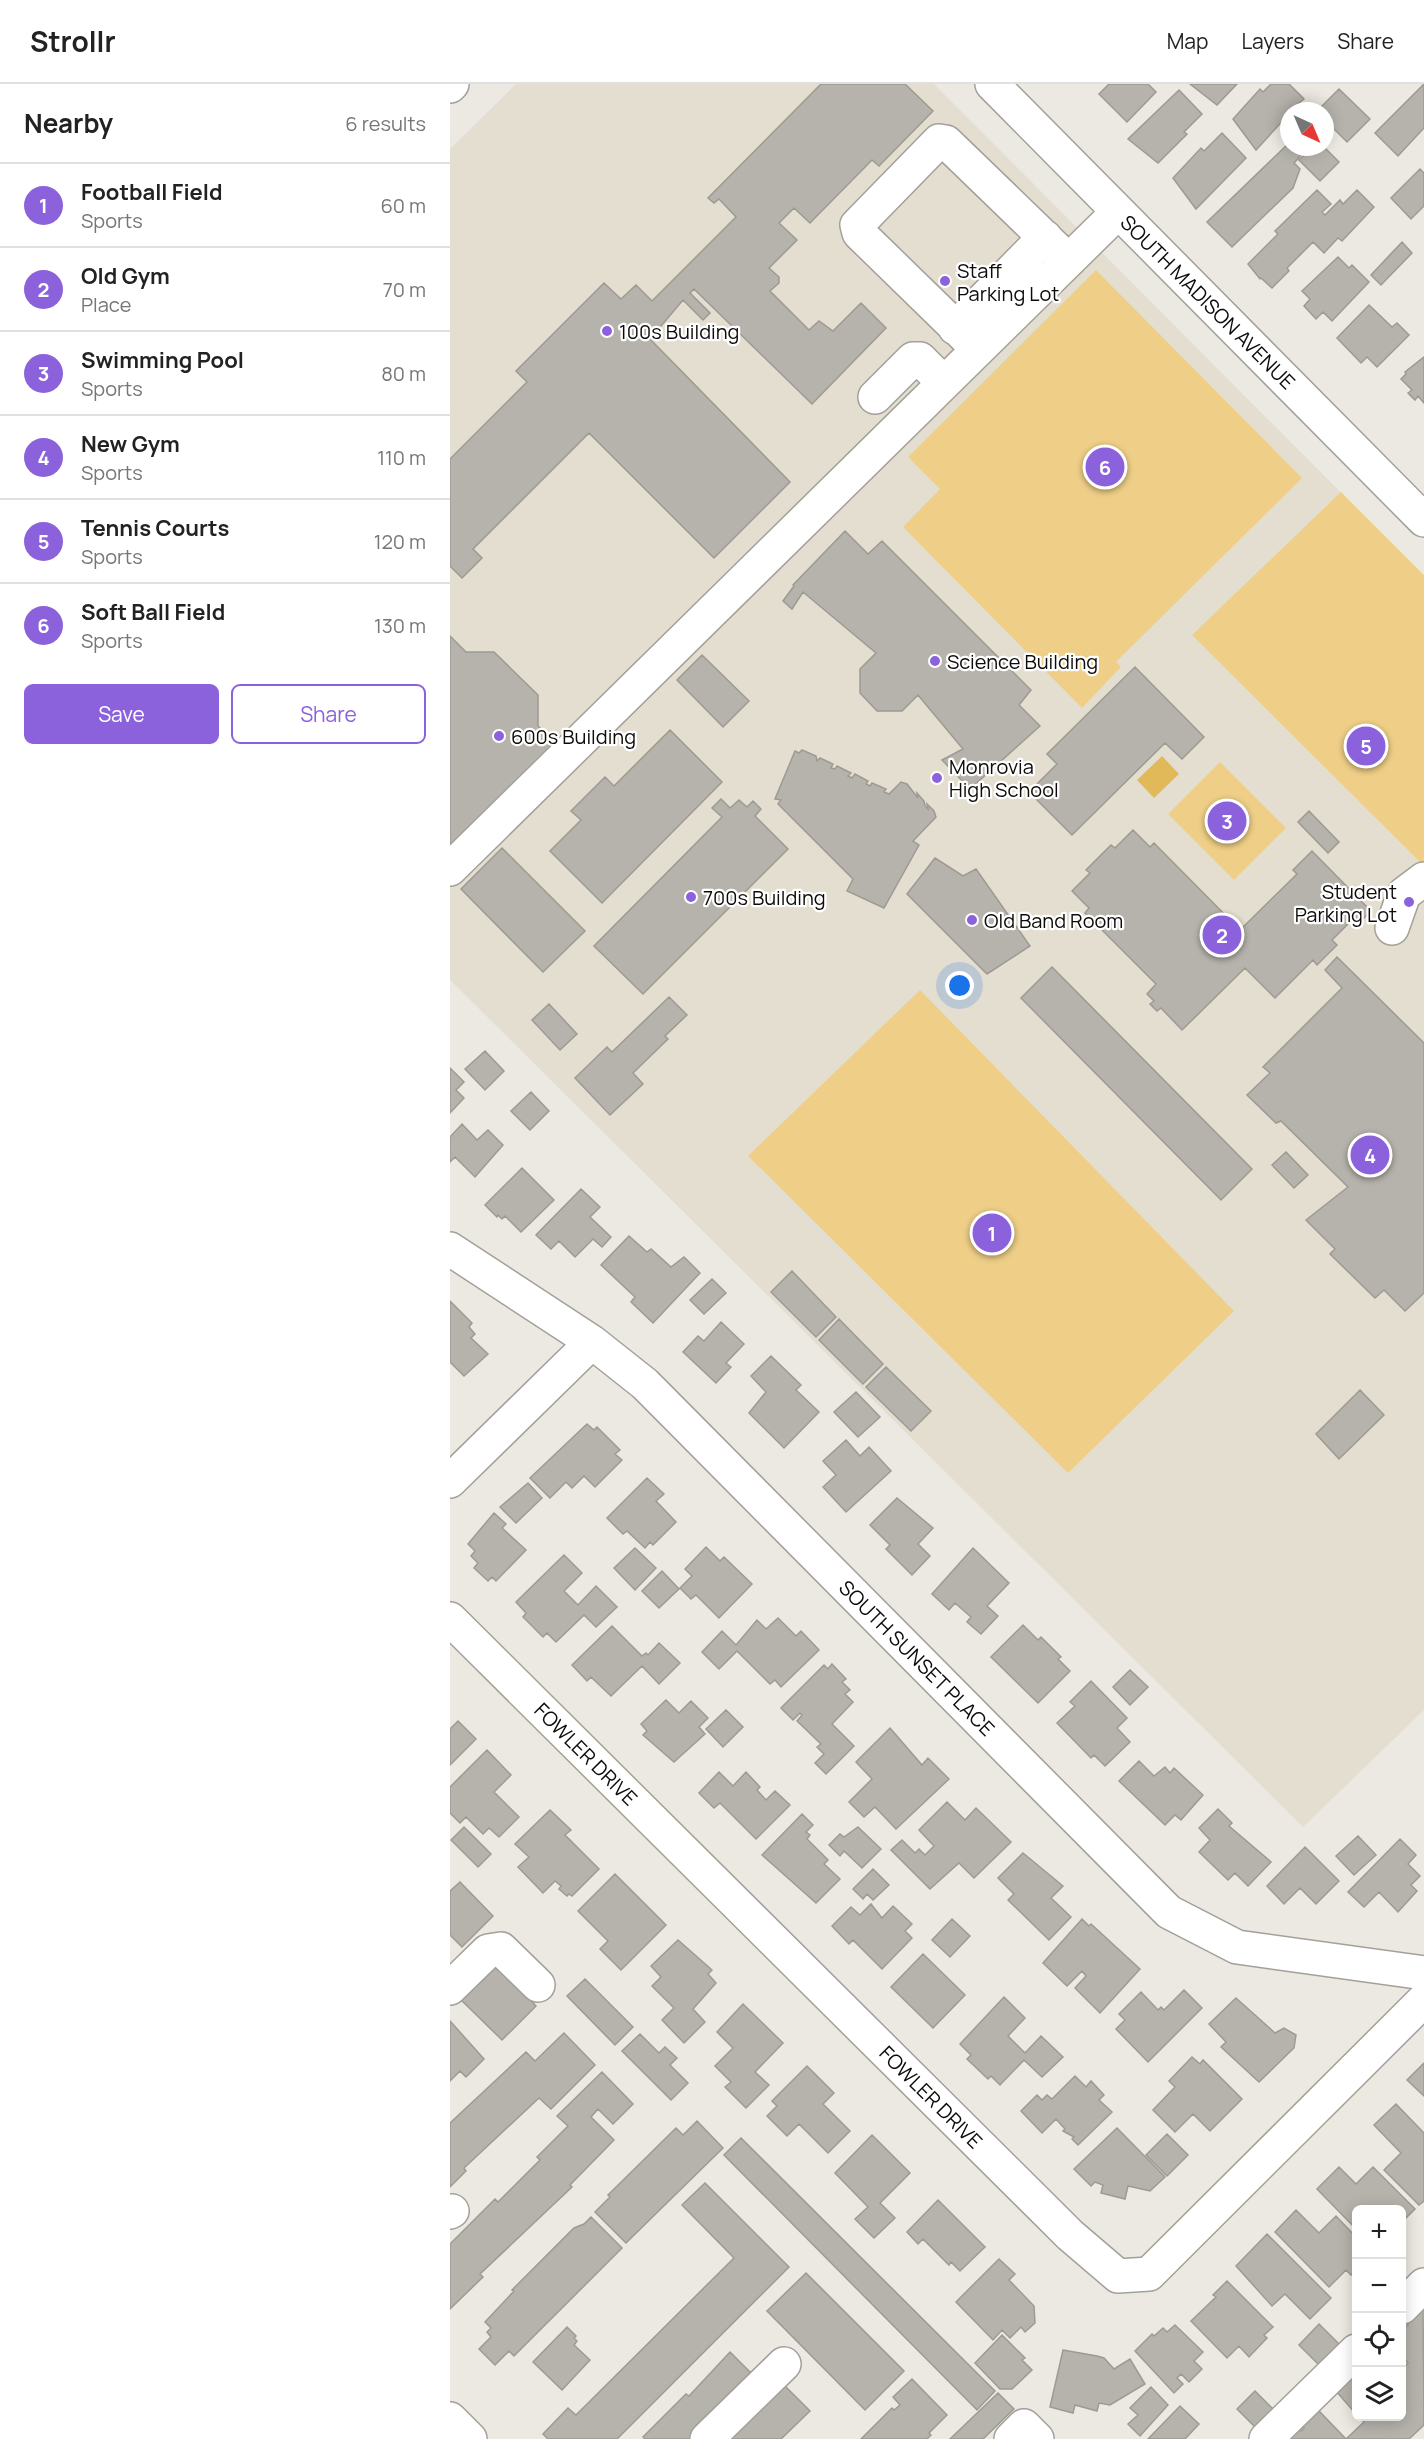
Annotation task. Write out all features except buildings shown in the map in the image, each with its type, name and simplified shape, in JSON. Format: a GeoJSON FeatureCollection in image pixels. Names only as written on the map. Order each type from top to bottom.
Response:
{"type":"FeatureCollection","features":[{"type":"Feature","properties":{"kind":"street","name":"SOUTH MADISON AVENUE"},"geometry":{"type":"LineString","coordinates":[[992,84],[1424,520]]}},
{"type":"Feature","properties":{"kind":"street"},"geometry":{"type":"LineString","coordinates":[[967,339],[859,233],[857,225],[939,141],[946,142],[1068,260]]}},
{"type":"Feature","properties":{"kind":"street"},"geometry":{"type":"LineString","coordinates":[[967,339],[1068,260],[1118,212]]}},
{"type":"Feature","properties":{"kind":"street"},"geometry":{"type":"LineString","coordinates":[[450,868],[944,383],[967,339],[1045,237]]}},
{"type":"Feature","properties":{"kind":"street"},"geometry":{"type":"LineString","coordinates":[[875,397],[913,359],[920,359],[944,383]]}},
{"type":"Feature","properties":{"kind":"street"},"geometry":{"type":"LineString","coordinates":[[1392,928],[1404,894],[1424,879]]}},
{"type":"Feature","properties":{"kind":"street","name":"SOUTH SUNSET PLACE"},"geometry":{"type":"LineString","coordinates":[[450,1249],[592,1342],[645,1384],[1169,1912],[1237,1947],[1424,1973]]}},
{"type":"Feature","properties":{"kind":"street"},"geometry":{"type":"LineString","coordinates":[[450,1481],[592,1342]]}},
{"type":"Feature","properties":{"kind":"street","name":"FOWLER DRIVE"},"geometry":{"type":"LineString","coordinates":[[450,1619],[1061,2227],[1118,2276],[1149,2274],[1424,2000]]}},
{"type":"Feature","properties":{"kind":"street"},"geometry":{"type":"LineString","coordinates":[[450,1988],[488,1951],[501,1949],[538,1985]]}},
{"type":"Feature","properties":{"kind":"street"},"geometry":{"type":"LineString","coordinates":[[1406,2302],[1424,2285]]}},
{"type":"Feature","properties":{"kind":"street"},"geometry":{"type":"LineString","coordinates":[[1266,2439],[1352,2355]]}},
{"type":"Feature","properties":{"kind":"street"},"geometry":{"type":"LineString","coordinates":[[707,2439],[784,2364]]}},
{"type":"Feature","properties":{"kind":"street"},"geometry":{"type":"LineString","coordinates":[[450,2419],[470,2439]]}},
{"type":"Feature","properties":{"kind":"street"},"geometry":{"type":"LineString","coordinates":[[1011,2439],[1024,2426],[1037,2439]]}},
{"type":"Feature","properties":{"kind":"shaded area","name":"Monrovia High School"},"geometry":{"type":"Polygon","coordinates":[[[516,84],[934,84],[1424,576],[1424,1710],[1303,1827],[450,980],[450,149],[516,84]]]}},
{"type":"Feature","properties":{"kind":"shaded area"},"geometry":{"type":"Polygon","coordinates":[[[1096,270],[1302,478],[1116,662],[1121,667],[1082,708],[903,527],[940,489],[908,457],[1096,270]]]}},
{"type":"Feature","properties":{"kind":"shaded area"},"geometry":{"type":"Polygon","coordinates":[[[1341,492],[1424,575],[1424,866],[1192,635],[1341,492]]]}},
{"type":"Feature","properties":{"kind":"shaded area"},"geometry":{"type":"Polygon","coordinates":[[[1162,756],[1179,774],[1154,798],[1137,780],[1162,756]]]}},
{"type":"Feature","properties":{"kind":"shaded area"},"geometry":{"type":"Polygon","coordinates":[[[1220,762],[1286,828],[1234,880],[1168,814],[1220,762]]]}},
{"type":"Feature","properties":{"kind":"shaded area"},"geometry":{"type":"Polygon","coordinates":[[[920,990],[1234,1311],[1068,1473],[748,1156],[920,990]]]}},
{"type":"Feature","properties":{"kind":"place","name":"Staff Parking Lot"},"geometry":{"type":"Point","coordinates":[945,281]}},
{"type":"Feature","properties":{"kind":"place","name":"100s Building"},"geometry":{"type":"Point","coordinates":[607,331]}},
{"type":"Feature","properties":{"kind":"place","name":"Soft Ball Field"},"geometry":{"type":"Point","coordinates":[1105,467]}},
{"type":"Feature","properties":{"kind":"place","name":"Science Building"},"geometry":{"type":"Point","coordinates":[935,661]}},
{"type":"Feature","properties":{"kind":"place","name":"600s Building"},"geometry":{"type":"Point","coordinates":[499,736]}},
{"type":"Feature","properties":{"kind":"place","name":"Tennis Courts"},"geometry":{"type":"Point","coordinates":[1366,746]}},
{"type":"Feature","properties":{"kind":"place","name":"Monrovia High School"},"geometry":{"type":"Point","coordinates":[937,778]}},
{"type":"Feature","properties":{"kind":"place","name":"Swimming Pool"},"geometry":{"type":"Point","coordinates":[1227,821]}},
{"type":"Feature","properties":{"kind":"place","name":"700s Building"},"geometry":{"type":"Point","coordinates":[691,897]}},
{"type":"Feature","properties":{"kind":"place","name":"Student Parking Lot"},"geometry":{"type":"Point","coordinates":[1409,902]}},
{"type":"Feature","properties":{"kind":"place","name":"Old Band Room"},"geometry":{"type":"Point","coordinates":[972,920]}},
{"type":"Feature","properties":{"kind":"place","name":"Old Gym"},"geometry":{"type":"Point","coordinates":[1222,935]}},
{"type":"Feature","properties":{"kind":"place","name":"New Gym"},"geometry":{"type":"Point","coordinates":[1370,1155]}},
{"type":"Feature","properties":{"kind":"place","name":"Football Field"},"geometry":{"type":"Point","coordinates":[992,1233]}}]}
